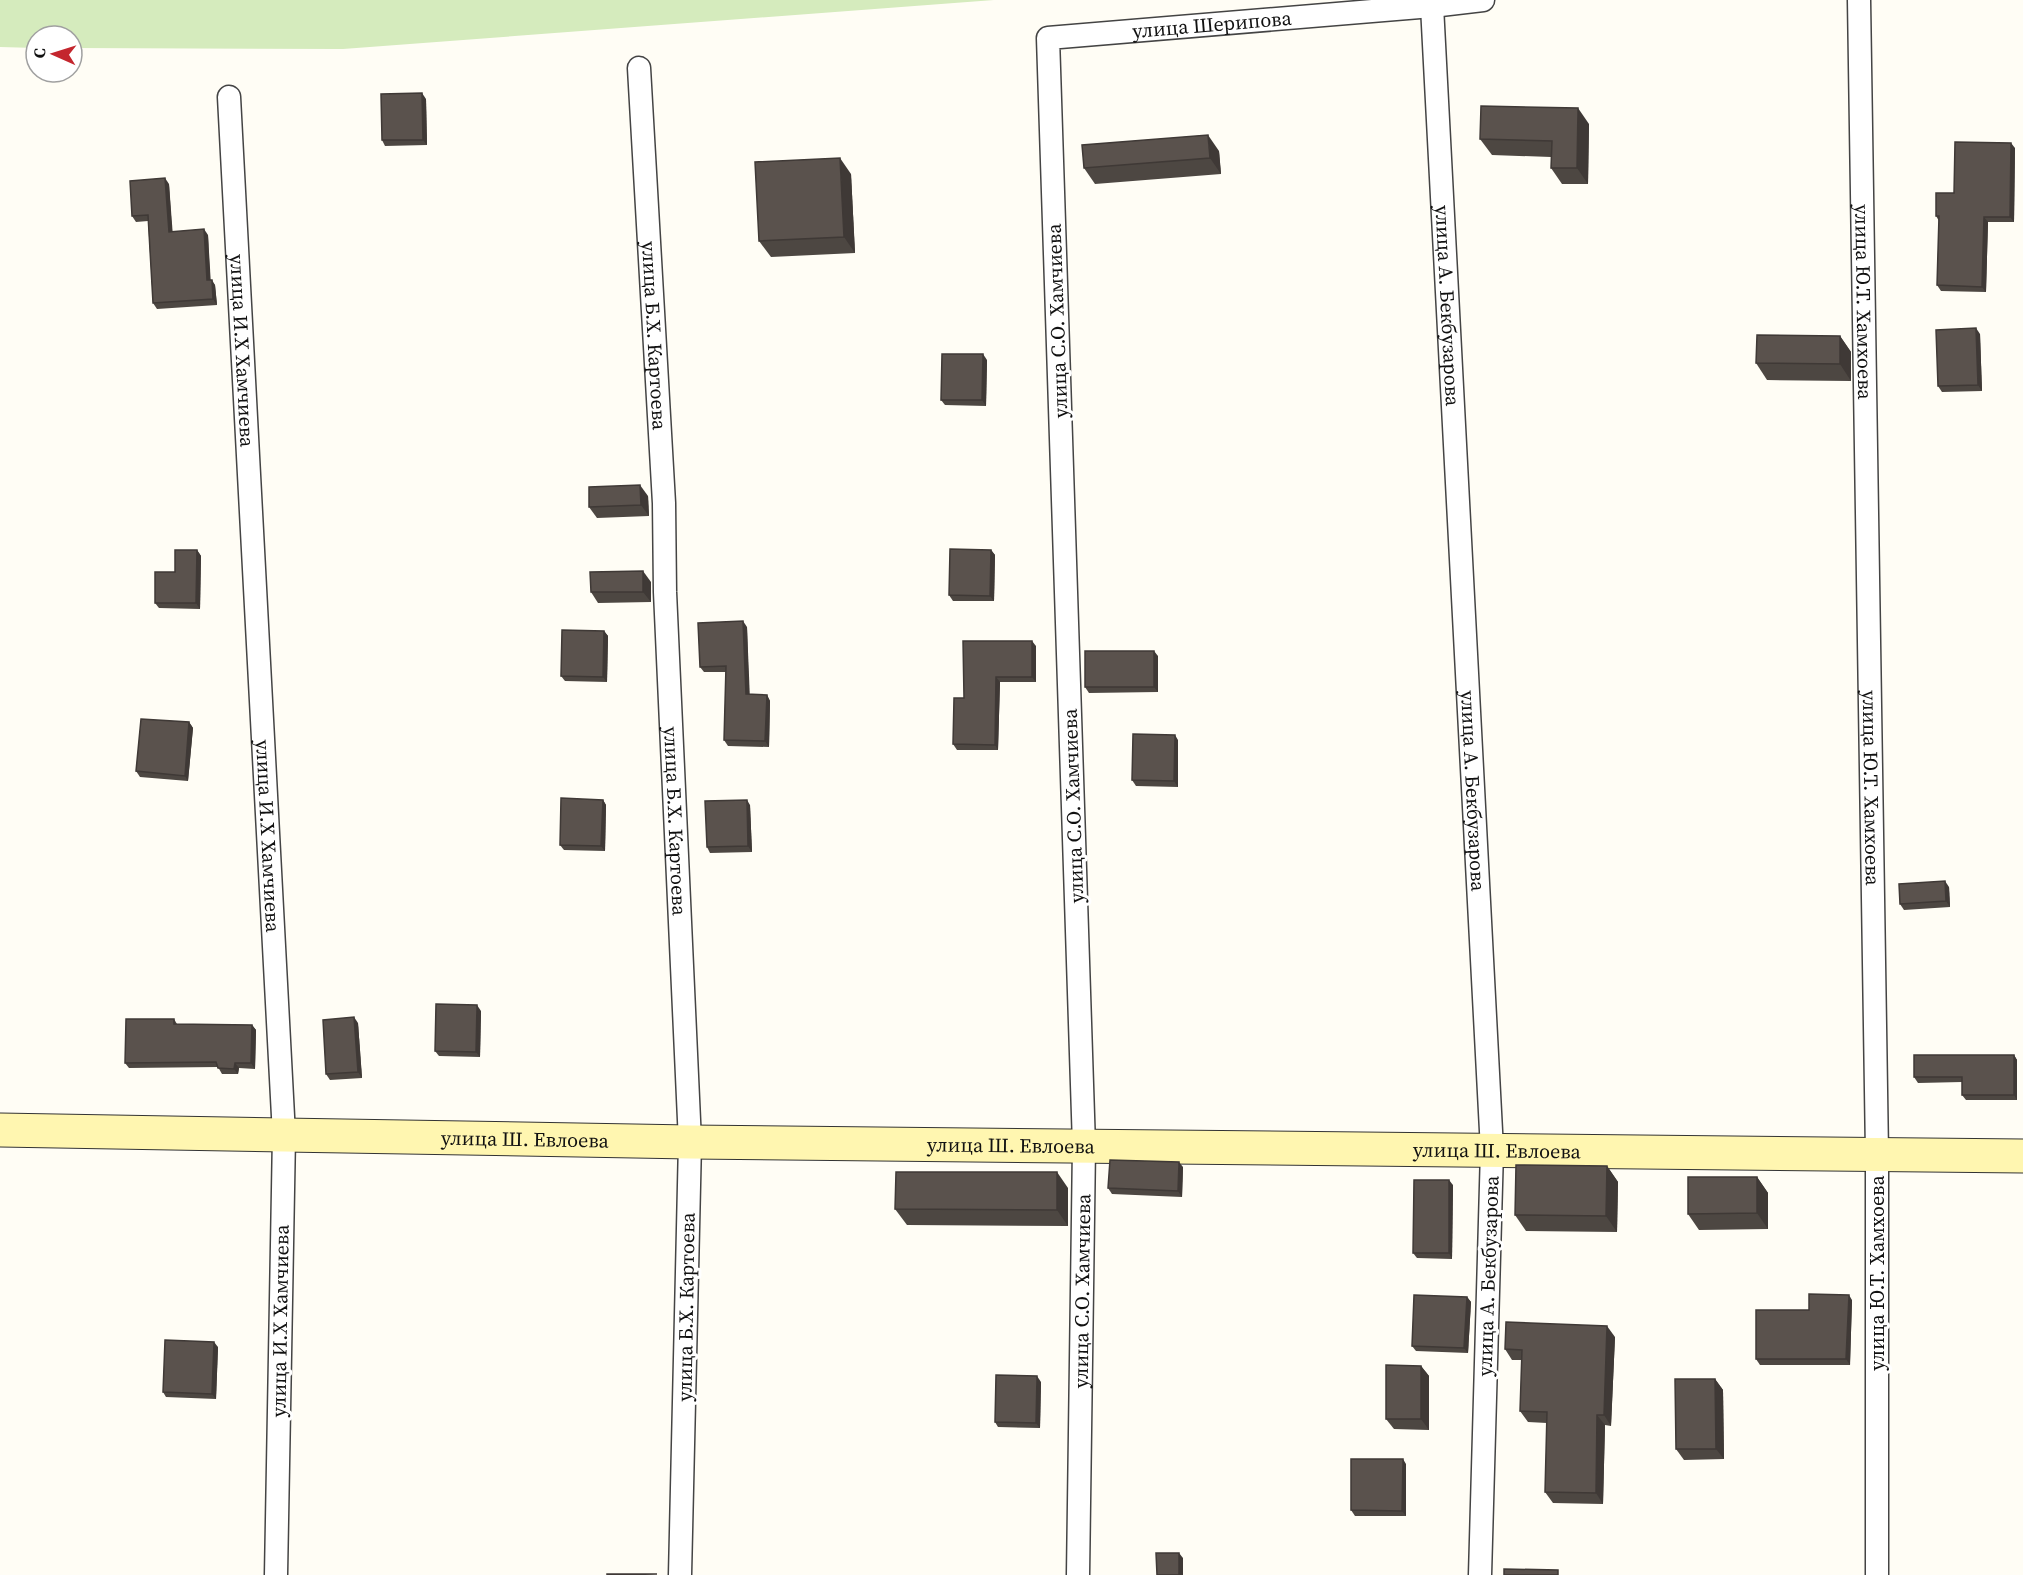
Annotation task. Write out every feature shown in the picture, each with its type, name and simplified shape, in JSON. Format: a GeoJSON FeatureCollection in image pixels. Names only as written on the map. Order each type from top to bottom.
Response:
{"type":"FeatureCollection","features":[{"type":"Feature","properties":{"kind":"street","name":"улица Шерипова"},"geometry":{"type":"LineString","coordinates":[[1048,38],[1484,0]]}},
{"type":"Feature","properties":{"kind":"street","name":"улица Ю.Т. Хамхоева"},"geometry":{"type":"LineString","coordinates":[[1859,0],[1877,1154],[1877,1575]]}},
{"type":"Feature","properties":{"kind":"street","name":"улица А. Бекбузарова"},"geometry":{"type":"LineString","coordinates":[[1432,6],[1492,1150],[1480,1575]]}},
{"type":"Feature","properties":{"kind":"street","name":"улица С.О. Хамчиева"},"geometry":{"type":"LineString","coordinates":[[1048,38],[1084,1146],[1078,1575]]}},
{"type":"Feature","properties":{"kind":"street","name":"улица Б.Х. Картоева"},"geometry":{"type":"LineString","coordinates":[[639,68],[664,503],[665,592],[690,1142],[680,1575]]}},
{"type":"Feature","properties":{"kind":"street","name":"улица И.Х Хамчиева"},"geometry":{"type":"LineString","coordinates":[[229,97],[284,1135],[276,1575]]}},
{"type":"Feature","properties":{"kind":"street","name":"улица Ш. Евлоева"},"geometry":{"type":"LineString","coordinates":[[0,1130],[690,1142],[2023,1156]]}},
{"type":"Feature","properties":{"kind":"green space"},"geometry":{"type":"Polygon","coordinates":[[[0,0],[994,0],[343,49],[84,48],[84,24],[24,24],[24,48],[0,47],[0,0]]]}},
{"type":"Feature","properties":{"kind":"building"},"geometry":{"type":"Polygon","coordinates":[[[422,93],[423,140],[382,140],[381,94],[422,93]]]}},
{"type":"Feature","properties":{"kind":"building"},"geometry":{"type":"Polygon","coordinates":[[[1481,106],[1578,108],[1577,168],[1551,168],[1552,141],[1480,139],[1481,106]]]}},
{"type":"Feature","properties":{"kind":"building"},"geometry":{"type":"Polygon","coordinates":[[[1208,135],[1210,158],[1084,168],[1082,145],[1208,135]]]}},
{"type":"Feature","properties":{"kind":"building"},"geometry":{"type":"Polygon","coordinates":[[[1955,142],[2011,143],[2010,217],[1984,217],[1982,287],[1937,285],[1939,216],[1936,216],[1936,193],[1954,193],[1955,142]]]}},
{"type":"Feature","properties":{"kind":"building"},"geometry":{"type":"Polygon","coordinates":[[[840,158],[844,237],[759,241],[755,162],[840,158]]]}},
{"type":"Feature","properties":{"kind":"building"},"geometry":{"type":"Polygon","coordinates":[[[165,178],[169,232],[204,229],[207,280],[212,280],[213,299],[153,303],[148,215],[132,216],[130,181],[165,178]]]}},
{"type":"Feature","properties":{"kind":"building"},"geometry":{"type":"Polygon","coordinates":[[[1976,328],[1978,385],[1938,386],[1936,330],[1976,328]]]}},
{"type":"Feature","properties":{"kind":"building"},"geometry":{"type":"Polygon","coordinates":[[[1757,335],[1840,336],[1840,364],[1756,363],[1757,335]]]}},
{"type":"Feature","properties":{"kind":"building"},"geometry":{"type":"Polygon","coordinates":[[[942,354],[983,354],[982,400],[941,400],[942,354]]]}},
{"type":"Feature","properties":{"kind":"building"},"geometry":{"type":"Polygon","coordinates":[[[640,485],[641,505],[589,507],[589,487],[640,485]]]}},
{"type":"Feature","properties":{"kind":"building"},"geometry":{"type":"Polygon","coordinates":[[[950,549],[991,550],[990,596],[949,595],[950,549]]]}},
{"type":"Feature","properties":{"kind":"building"},"geometry":{"type":"Polygon","coordinates":[[[175,550],[197,550],[196,603],[155,603],[155,572],[175,572],[175,550]]]}},
{"type":"Feature","properties":{"kind":"building"},"geometry":{"type":"Polygon","coordinates":[[[643,571],[643,592],[591,592],[590,572],[643,571]]]}},
{"type":"Feature","properties":{"kind":"building"},"geometry":{"type":"Polygon","coordinates":[[[743,621],[746,694],[767,695],[765,741],[724,740],[726,666],[700,667],[698,623],[743,621]]]}},
{"type":"Feature","properties":{"kind":"building"},"geometry":{"type":"Polygon","coordinates":[[[562,630],[604,631],[603,677],[561,676],[562,630]]]}},
{"type":"Feature","properties":{"kind":"building"},"geometry":{"type":"Polygon","coordinates":[[[963,641],[1032,641],[1032,677],[996,677],[995,745],[953,744],[954,698],[964,698],[963,641]]]}},
{"type":"Feature","properties":{"kind":"building"},"geometry":{"type":"Polygon","coordinates":[[[1085,651],[1154,651],[1154,687],[1085,687],[1085,651]]]}},
{"type":"Feature","properties":{"kind":"building"},"geometry":{"type":"Polygon","coordinates":[[[141,719],[189,722],[185,776],[136,771],[141,719]]]}},
{"type":"Feature","properties":{"kind":"building"},"geometry":{"type":"Polygon","coordinates":[[[1133,734],[1175,735],[1174,781],[1132,780],[1133,734]]]}},
{"type":"Feature","properties":{"kind":"building"},"geometry":{"type":"Polygon","coordinates":[[[561,798],[603,800],[601,846],[560,845],[561,798]]]}},
{"type":"Feature","properties":{"kind":"building"},"geometry":{"type":"Polygon","coordinates":[[[747,800],[748,846],[707,847],[705,801],[747,800]]]}},
{"type":"Feature","properties":{"kind":"building"},"geometry":{"type":"Polygon","coordinates":[[[1945,881],[1946,901],[1900,904],[1899,884],[1945,881]]]}},
{"type":"Feature","properties":{"kind":"building"},"geometry":{"type":"Polygon","coordinates":[[[436,1004],[477,1005],[476,1052],[435,1051],[436,1004]]]}},
{"type":"Feature","properties":{"kind":"building"},"geometry":{"type":"Polygon","coordinates":[[[354,1017],[358,1072],[326,1074],[323,1020],[354,1017]]]}},
{"type":"Feature","properties":{"kind":"building"},"geometry":{"type":"Polygon","coordinates":[[[126,1019],[174,1019],[174,1024],[252,1025],[251,1063],[235,1063],[234,1069],[218,1068],[216,1062],[125,1063],[126,1019]]]}},
{"type":"Feature","properties":{"kind":"building"},"geometry":{"type":"Polygon","coordinates":[[[1914,1055],[2014,1055],[2014,1095],[1962,1095],[1962,1077],[1914,1077],[1914,1055]]]}},
{"type":"Feature","properties":{"kind":"building"},"geometry":{"type":"Polygon","coordinates":[[[1110,1160],[1179,1162],[1178,1191],[1108,1188],[1110,1160]]]}},
{"type":"Feature","properties":{"kind":"building"},"geometry":{"type":"Polygon","coordinates":[[[1516,1165],[1607,1166],[1606,1216],[1515,1215],[1516,1165]]]}},
{"type":"Feature","properties":{"kind":"building"},"geometry":{"type":"Polygon","coordinates":[[[896,1172],[1057,1172],[1057,1210],[895,1209],[896,1172]]]}},
{"type":"Feature","properties":{"kind":"building"},"geometry":{"type":"Polygon","coordinates":[[[1688,1177],[1757,1177],[1757,1213],[1688,1214],[1688,1177]]]}},
{"type":"Feature","properties":{"kind":"building"},"geometry":{"type":"Polygon","coordinates":[[[1414,1180],[1449,1180],[1449,1253],[1413,1253],[1414,1180]]]}},
{"type":"Feature","properties":{"kind":"building"},"geometry":{"type":"Polygon","coordinates":[[[1809,1294],[1849,1295],[1846,1359],[1756,1359],[1756,1310],[1809,1310],[1809,1294]]]}},
{"type":"Feature","properties":{"kind":"building"},"geometry":{"type":"Polygon","coordinates":[[[1414,1295],[1467,1297],[1464,1348],[1412,1346],[1414,1295]]]}},
{"type":"Feature","properties":{"kind":"building"},"geometry":{"type":"Polygon","coordinates":[[[1506,1322],[1607,1326],[1604,1415],[1597,1415],[1596,1493],[1545,1492],[1547,1412],[1520,1411],[1522,1350],[1505,1349],[1506,1322]]]}},
{"type":"Feature","properties":{"kind":"building"},"geometry":{"type":"Polygon","coordinates":[[[165,1340],[214,1342],[212,1394],[163,1392],[165,1340]]]}},
{"type":"Feature","properties":{"kind":"building"},"geometry":{"type":"Polygon","coordinates":[[[1386,1365],[1421,1366],[1421,1419],[1386,1419],[1386,1365]]]}},
{"type":"Feature","properties":{"kind":"building"},"geometry":{"type":"Polygon","coordinates":[[[996,1375],[1037,1376],[1036,1423],[995,1422],[996,1375]]]}},
{"type":"Feature","properties":{"kind":"building"},"geometry":{"type":"Polygon","coordinates":[[[1675,1379],[1715,1379],[1716,1449],[1676,1449],[1675,1379]]]}},
{"type":"Feature","properties":{"kind":"building"},"geometry":{"type":"Polygon","coordinates":[[[1351,1459],[1403,1459],[1402,1511],[1351,1510],[1351,1459]]]}},
{"type":"Feature","properties":{"kind":"building"},"geometry":{"type":"Polygon","coordinates":[[[1156,1553],[1179,1553],[1179,1575],[1157,1575],[1156,1553]]]}},
{"type":"Feature","properties":{"kind":"building"},"geometry":{"type":"Polygon","coordinates":[[[1504,1569],[1558,1570],[1558,1575],[1504,1575],[1504,1569]]]}},
{"type":"Feature","properties":{"kind":"building"},"geometry":{"type":"Polygon","coordinates":[[[607,1574],[657,1574],[607,1575],[607,1574]]]}}]}
